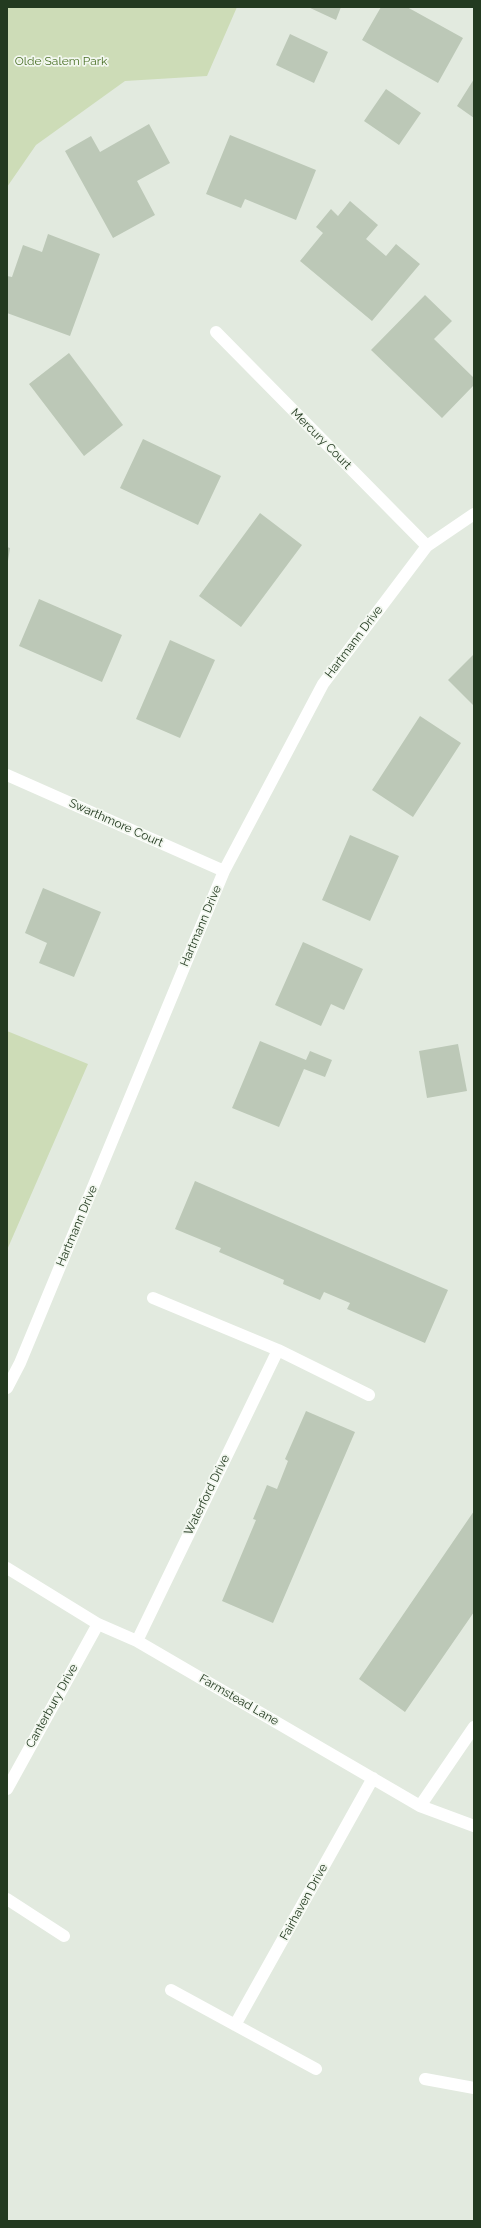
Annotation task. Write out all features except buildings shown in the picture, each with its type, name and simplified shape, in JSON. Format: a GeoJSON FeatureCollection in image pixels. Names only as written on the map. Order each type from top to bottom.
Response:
{"type":"FeatureCollection","features":[{"type":"Feature","properties":{"kind":"street","name":"Mercury Court"},"geometry":{"type":"LineString","coordinates":[[216,332],[427,546]]}},
{"type":"Feature","properties":{"kind":"street","name":"Hartmann Drive"},"geometry":{"type":"LineString","coordinates":[[7,1388],[24,1355],[224,871],[323,684],[427,546],[474,514]]}},
{"type":"Feature","properties":{"kind":"street","name":"Swarthmore Court"},"geometry":{"type":"LineString","coordinates":[[7,775],[224,871]]}},
{"type":"Feature","properties":{"kind":"street"},"geometry":{"type":"LineString","coordinates":[[153,1298],[278,1350],[369,1395]]}},
{"type":"Feature","properties":{"kind":"street","name":"Waterford Drive"},"geometry":{"type":"LineString","coordinates":[[137,1641],[278,1350]]}},
{"type":"Feature","properties":{"kind":"street","name":"Farmstead Lane"},"geometry":{"type":"LineString","coordinates":[[7,1568],[98,1624],[137,1641],[420,1806],[474,1826]]}},
{"type":"Feature","properties":{"kind":"street","name":"Canterbury Drive"},"geometry":{"type":"LineString","coordinates":[[7,1789],[98,1624]]}},
{"type":"Feature","properties":{"kind":"street"},"geometry":{"type":"LineString","coordinates":[[420,1806],[474,1727]]}},
{"type":"Feature","properties":{"kind":"street","name":"Fairhaven Drive"},"geometry":{"type":"LineString","coordinates":[[235,2025],[372,1778]]}},
{"type":"Feature","properties":{"kind":"street"},"geometry":{"type":"LineString","coordinates":[[7,1899],[64,1936]]}},
{"type":"Feature","properties":{"kind":"street"},"geometry":{"type":"LineString","coordinates":[[172,1990],[316,2069]]}},
{"type":"Feature","properties":{"kind":"street"},"geometry":{"type":"LineString","coordinates":[[425,2079],[474,2088]]}},
{"type":"Feature","properties":{"kind":"green space","name":"Olde Salem Park"},"geometry":{"type":"Polygon","coordinates":[[[7,7],[237,7],[207,76],[125,81],[36,145],[7,187],[7,7]]]}},
{"type":"Feature","properties":{"kind":"green space"},"geometry":{"type":"Polygon","coordinates":[[[7,1031],[88,1064],[7,1250],[7,1031]]]}}]}
